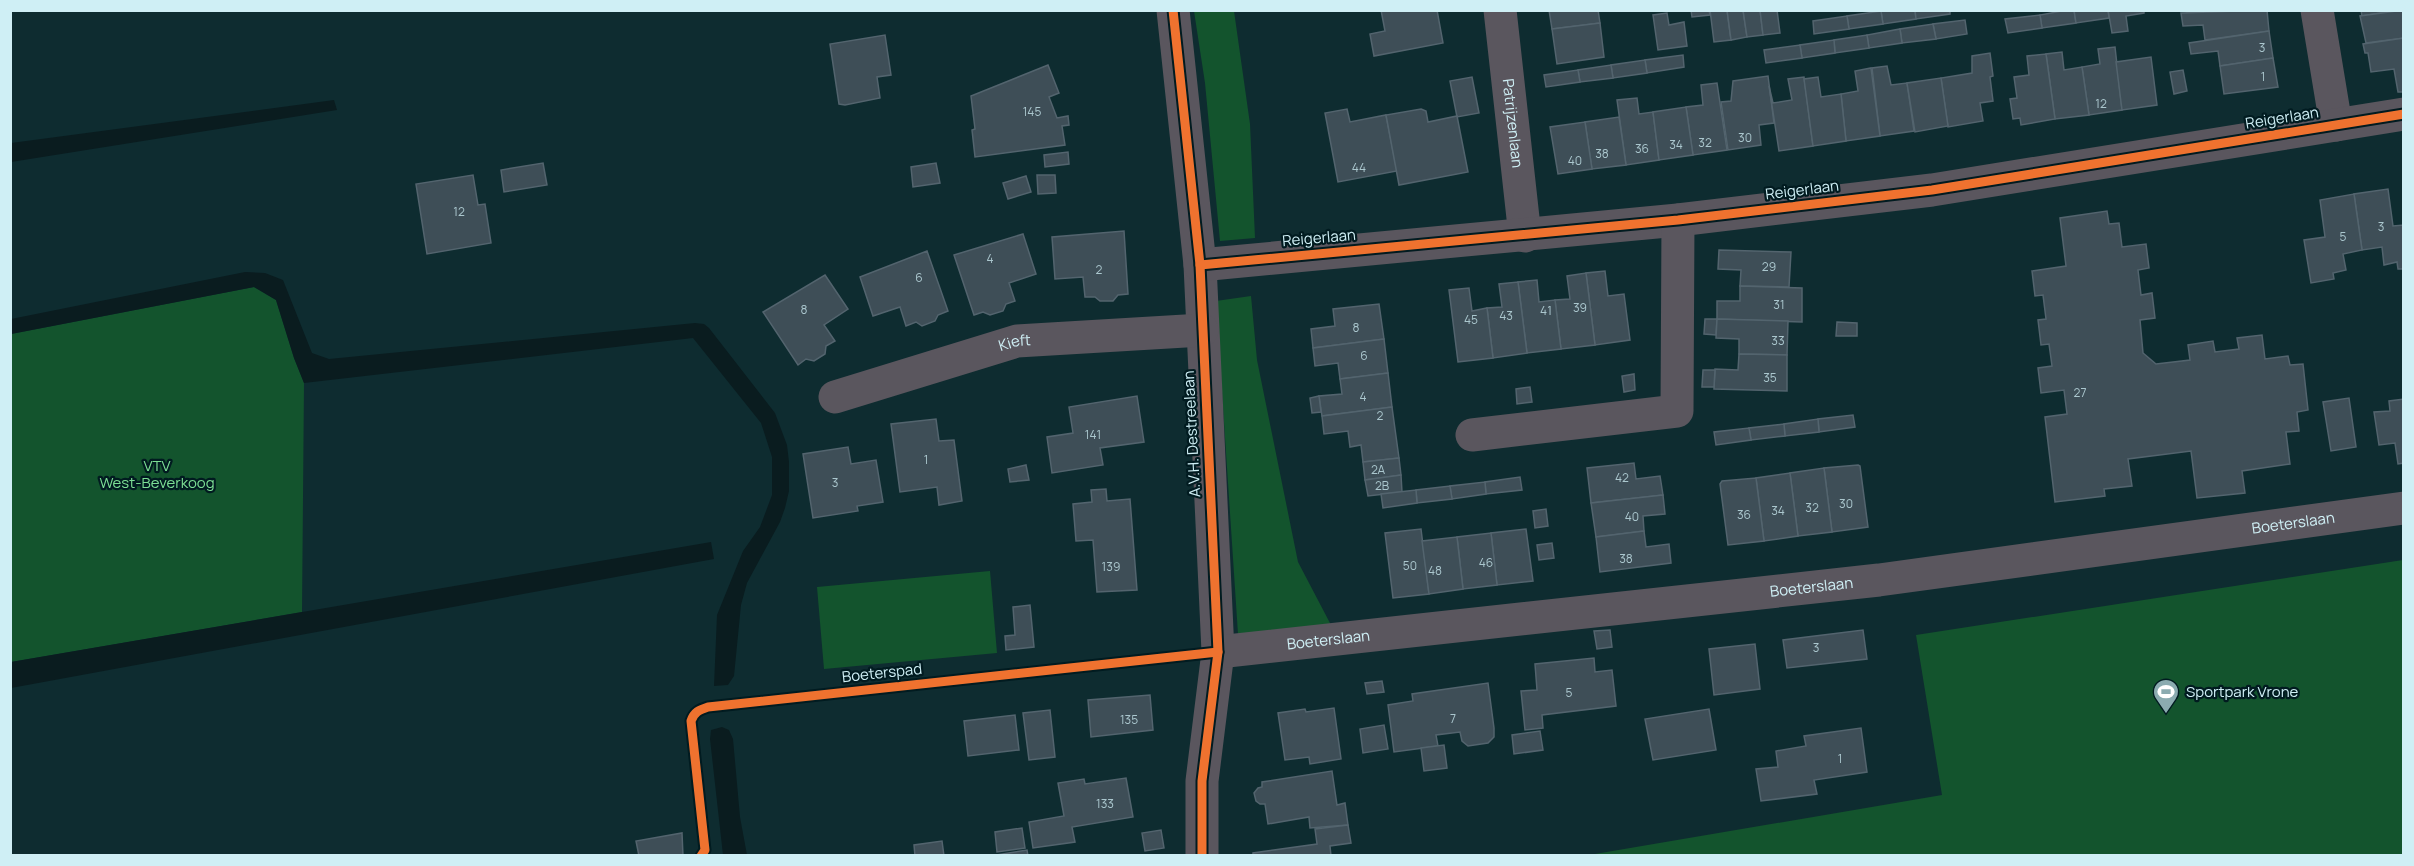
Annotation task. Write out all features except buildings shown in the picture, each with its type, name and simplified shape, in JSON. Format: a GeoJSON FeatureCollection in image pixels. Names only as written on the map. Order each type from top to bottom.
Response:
{"type":"FeatureCollection","features":[{"type":"Feature","properties":{"kind":"street","name":"A.V.H. Destreelaan"},"geometry":{"type":"LineString","coordinates":[[1173,10],[1200,265],[1218,652],[1202,781],[1202,855]]}},
{"type":"Feature","properties":{"kind":"street","name":"Patrijzenlaan"},"geometry":{"type":"LineString","coordinates":[[1500,10],[1525,236]]}},
{"type":"Feature","properties":{"kind":"street"},"geometry":{"type":"LineString","coordinates":[[2317,10],[2336,125]]}},
{"type":"Feature","properties":{"kind":"street","name":"Reigerlaan"},"geometry":{"type":"LineString","coordinates":[[1200,265],[1525,236],[1932,190],[2403,114]]}},
{"type":"Feature","properties":{"kind":"street"},"geometry":{"type":"LineString","coordinates":[[1472,435],[1677,411],[1678,220]]}},
{"type":"Feature","properties":{"kind":"street","name":"Kieft"},"geometry":{"type":"LineString","coordinates":[[835,397],[1017,341],[1202,330]]}},
{"type":"Feature","properties":{"kind":"street","name":"Boeterslaan"},"geometry":{"type":"LineString","coordinates":[[1218,652],[1879,580],[2403,508]]}},
{"type":"Feature","properties":{"kind":"green space"},"geometry":{"type":"Polygon","coordinates":[[[1194,11],[1234,11],[1250,124],[1255,238],[1220,241],[1205,83],[1194,11]]]}},
{"type":"Feature","properties":{"kind":"green space","name":"VTV West-Beverkoog"},"geometry":{"type":"Polygon","coordinates":[[[254,287],[276,300],[304,383],[302,612],[11,662],[11,334],[254,287]]]}},
{"type":"Feature","properties":{"kind":"green space"},"geometry":{"type":"Polygon","coordinates":[[[1251,296],[1257,360],[1298,562],[1331,625],[1238,634],[1216,301],[1251,296]]]}},
{"type":"Feature","properties":{"kind":"green space","name":"Sportpark Vrone"},"geometry":{"type":"Polygon","coordinates":[[[2403,560],[2403,855],[1589,855],[1942,795],[1916,635],[2403,560]]]}},
{"type":"Feature","properties":{"kind":"green space"},"geometry":{"type":"Polygon","coordinates":[[[990,571],[997,653],[824,669],[817,587],[990,571]]]}},
{"type":"Feature","properties":{"kind":"shaded area"},"geometry":{"type":"Polygon","coordinates":[[[334,100],[337,110],[11,162],[11,143],[334,100]]]}},
{"type":"Feature","properties":{"kind":"shaded area"},"geometry":{"type":"Polygon","coordinates":[[[245,272],[265,273],[283,280],[312,353],[329,359],[695,323],[704,324],[709,328],[775,413],[787,445],[789,462],[789,491],[785,508],[780,522],[747,583],[741,605],[734,676],[728,685],[714,686],[717,615],[743,551],[760,527],[772,495],[772,457],[761,423],[693,338],[304,383],[276,300],[254,287],[11,334],[11,319],[245,272]]]}},
{"type":"Feature","properties":{"kind":"shaded area"},"geometry":{"type":"Polygon","coordinates":[[[711,542],[714,559],[11,688],[11,662],[711,542]]]}},
{"type":"Feature","properties":{"kind":"shaded area"},"geometry":{"type":"Polygon","coordinates":[[[722,727],[729,730],[733,739],[740,817],[747,855],[723,855],[710,739],[711,730],[722,727]]]}},
{"type":"Feature","properties":{"kind":"cycle path"},"geometry":{"type":"LineString","coordinates":[[1173,10],[1200,265],[1218,652],[1202,781],[1202,856]]}},
{"type":"Feature","properties":{"kind":"cycle path"},"geometry":{"type":"LineString","coordinates":[[1200,265],[1678,220],[1932,190],[2404,114]]}},
{"type":"Feature","properties":{"kind":"cycle path","name":"Boeterspad"},"geometry":{"type":"LineString","coordinates":[[701,856],[705,850],[691,721],[695,713],[702,709],[1218,652]]}},
{"type":"Feature","properties":{"kind":"place","name":"Sportpark Vrone"},"geometry":{"type":"Point","coordinates":[2166,715]}}]}
